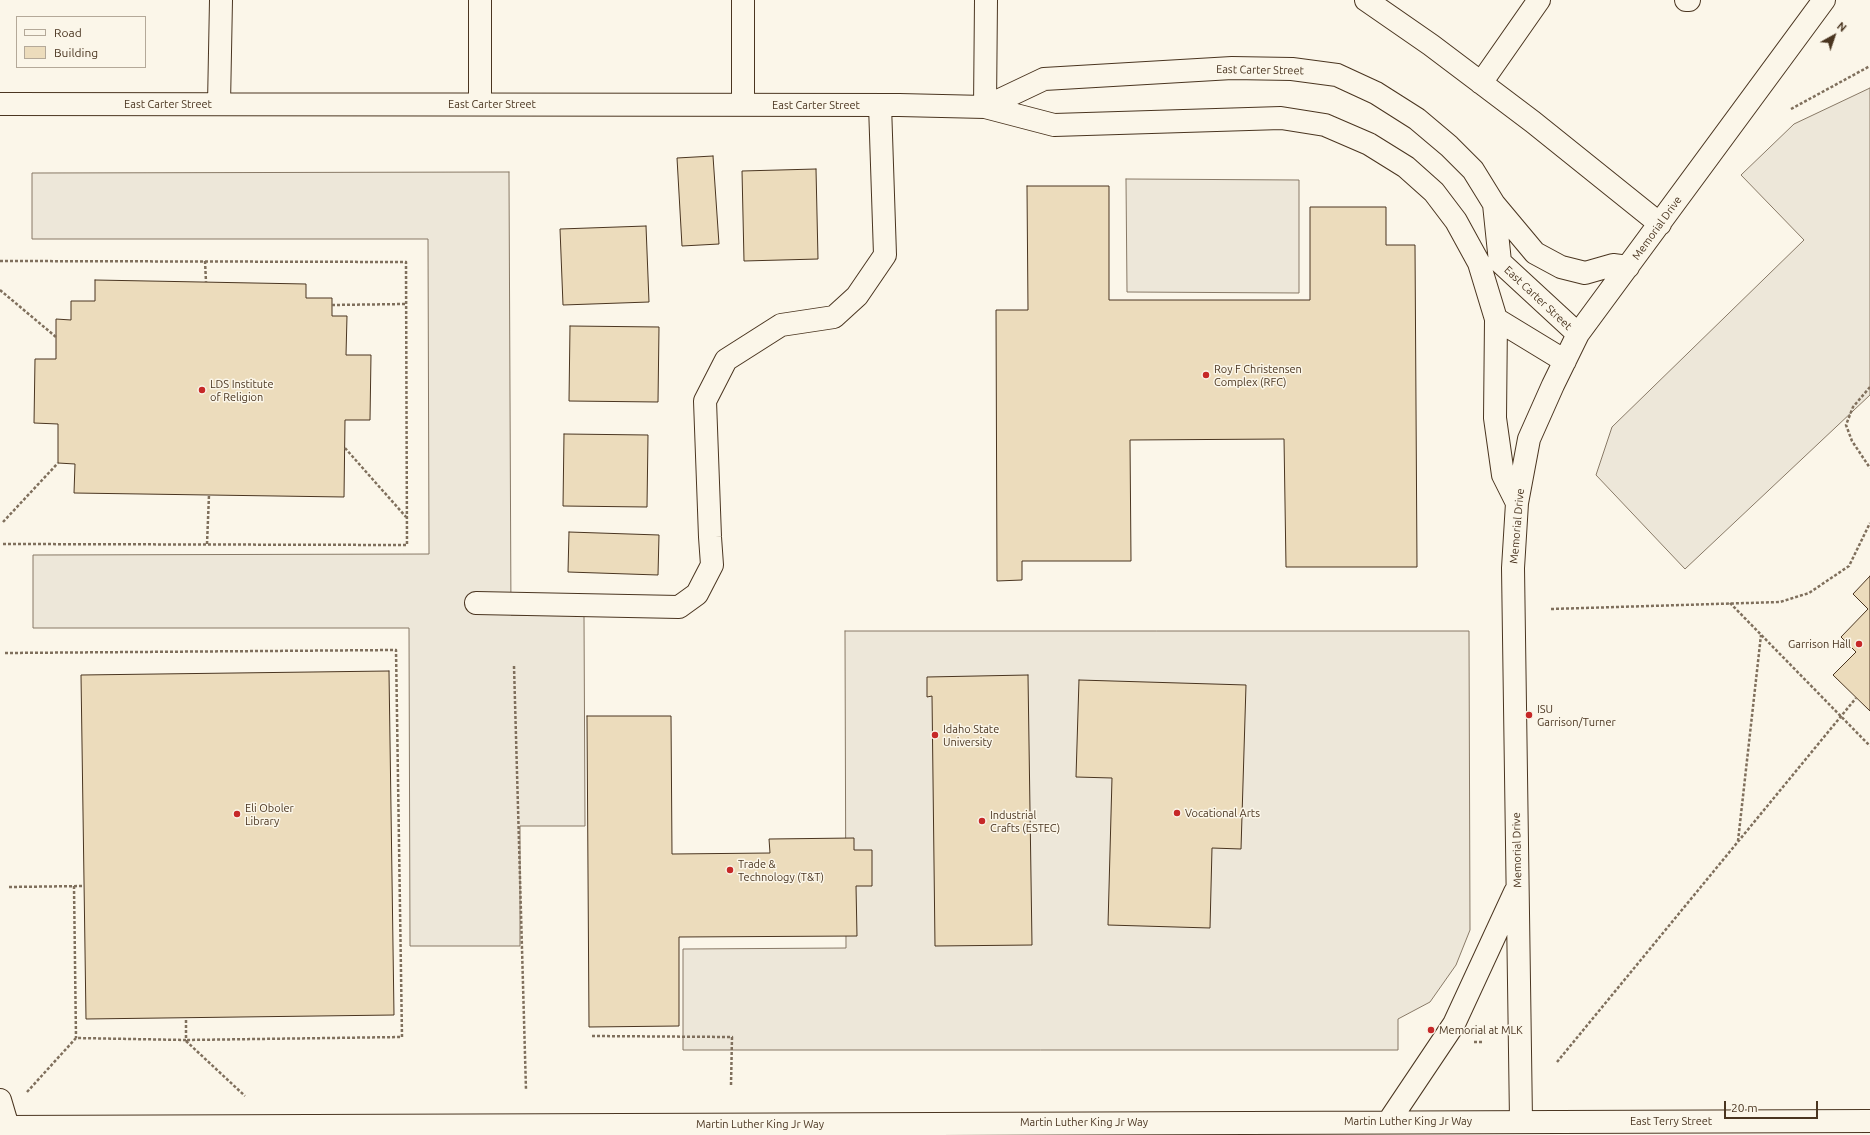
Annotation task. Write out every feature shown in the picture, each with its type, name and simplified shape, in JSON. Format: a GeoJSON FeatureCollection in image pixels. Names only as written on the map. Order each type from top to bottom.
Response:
{"type":"FeatureCollection","features":[{"type":"Feature","properties":{"kind":"street"},"geometry":{"type":"LineString","coordinates":[[219,104],[221,0]]}},
{"type":"Feature","properties":{"kind":"street"},"geometry":{"type":"LineString","coordinates":[[480,0],[480,104]]}},
{"type":"Feature","properties":{"kind":"street"},"geometry":{"type":"LineString","coordinates":[[743,0],[743,105]]}},
{"type":"Feature","properties":{"kind":"street"},"geometry":{"type":"LineString","coordinates":[[985,107],[986,0]]}},
{"type":"Feature","properties":{"kind":"street"},"geometry":{"type":"LineString","coordinates":[[1366,0],[1431,45],[1481,83],[1660,224]]}},
{"type":"Feature","properties":{"kind":"street"},"geometry":{"type":"LineString","coordinates":[[1481,83],[1539,0]]}},
{"type":"Feature","properties":{"kind":"street","name":"Memorial Drive"},"geometry":{"type":"LineString","coordinates":[[1521,1120],[1513,568],[1517,503],[1529,439],[1578,334],[1824,0]]}},
{"type":"Feature","properties":{"kind":"street","name":"East Carter Street"},"geometry":{"type":"LineString","coordinates":[[985,107],[1044,79],[1232,68],[1292,69],[1337,75],[1376,93],[1417,119],[1439,137],[1473,170],[1494,204],[1500,262],[1578,334]]}},
{"type":"Feature","properties":{"kind":"street","name":"East Carter Street"},"geometry":{"type":"LineString","coordinates":[[0,104],[880,105],[985,107],[1054,125],[1281,118],[1325,125],[1369,144],[1406,167],[1434,192],[1456,221],[1479,263],[1496,319],[1495,418],[1503,475],[1517,503]]}},
{"type":"Feature","properties":{"kind":"street"},"geometry":{"type":"LineString","coordinates":[[476,603],[679,607],[698,594],[712,565],[705,401],[726,360],[781,325],[834,317],[857,296],[884,255],[880,105]]}},
{"type":"Feature","properties":{"kind":"street"},"geometry":{"type":"LineString","coordinates":[[1494,204],[1535,253],[1561,268],[1585,273],[1613,265],[1628,267]]}},
{"type":"Feature","properties":{"kind":"street"},"geometry":{"type":"LineString","coordinates":[[1496,319],[1565,361]]}},
{"type":"Feature","properties":{"kind":"street"},"geometry":{"type":"LineString","coordinates":[[1389,1121],[1454,1024],[1517,887]]}},
{"type":"Feature","properties":{"kind":"street"},"geometry":{"type":"LineString","coordinates":[[0,1100],[4,1127]]}},
{"type":"Feature","properties":{"kind":"street","name":"East Terry Street"},"geometry":{"type":"LineString","coordinates":[[1521,1120],[1870,1121]]}},
{"type":"Feature","properties":{"kind":"street","name":"Martin Luther King Jr Way"},"geometry":{"type":"LineString","coordinates":[[4,1127],[1521,1120]]}},
{"type":"Feature","properties":{"kind":"path"},"geometry":{"type":"LineString","coordinates":[[1791,109],[1870,66]]}},
{"type":"Feature","properties":{"kind":"path"},"geometry":{"type":"LineString","coordinates":[[0,261],[406,262],[407,545],[3,544]]}},
{"type":"Feature","properties":{"kind":"path"},"geometry":{"type":"LineString","coordinates":[[205,262],[206,282]]}},
{"type":"Feature","properties":{"kind":"path"},"geometry":{"type":"LineString","coordinates":[[0,290],[56,337]]}},
{"type":"Feature","properties":{"kind":"path"},"geometry":{"type":"LineString","coordinates":[[332,305],[406,304]]}},
{"type":"Feature","properties":{"kind":"path"},"geometry":{"type":"LineString","coordinates":[[1870,387],[1853,407],[1846,425],[1852,441],[1870,468]]}},
{"type":"Feature","properties":{"kind":"path"},"geometry":{"type":"LineString","coordinates":[[344,448],[407,518]]}},
{"type":"Feature","properties":{"kind":"path"},"geometry":{"type":"LineString","coordinates":[[3,522],[58,463]]}},
{"type":"Feature","properties":{"kind":"path"},"geometry":{"type":"LineString","coordinates":[[207,544],[209,495]]}},
{"type":"Feature","properties":{"kind":"path"},"geometry":{"type":"LineString","coordinates":[[1551,609],[1780,602],[1809,594],[1850,566],[1870,523]]}},
{"type":"Feature","properties":{"kind":"path"},"geometry":{"type":"LineString","coordinates":[[1730,603],[1870,746]]}},
{"type":"Feature","properties":{"kind":"path"},"geometry":{"type":"LineString","coordinates":[[1738,842],[1761,635]]}},
{"type":"Feature","properties":{"kind":"path"},"geometry":{"type":"LineString","coordinates":[[5,653],[396,650],[402,1038],[186,1040],[76,1038]]}},
{"type":"Feature","properties":{"kind":"path"},"geometry":{"type":"LineString","coordinates":[[514,666],[526,1090]]}},
{"type":"Feature","properties":{"kind":"path"},"geometry":{"type":"LineString","coordinates":[[1557,1062],[1856,698]]}},
{"type":"Feature","properties":{"kind":"path"},"geometry":{"type":"LineString","coordinates":[[26,1093],[76,1038],[74,886]]}},
{"type":"Feature","properties":{"kind":"path"},"geometry":{"type":"LineString","coordinates":[[10,887],[84,886]]}},
{"type":"Feature","properties":{"kind":"path"},"geometry":{"type":"LineString","coordinates":[[186,1018],[186,1040],[245,1096]]}},
{"type":"Feature","properties":{"kind":"path"},"geometry":{"type":"LineString","coordinates":[[592,1036],[732,1037],[731,1085]]}},
{"type":"Feature","properties":{"kind":"shaded area"},"geometry":{"type":"Polygon","coordinates":[[[1870,88],[1870,395],[1685,569],[1596,475],[1612,427],[1804,240],[1741,175],[1794,124],[1870,88]]]}},
{"type":"Feature","properties":{"kind":"shaded area"},"geometry":{"type":"Polygon","coordinates":[[[509,172],[511,615],[584,615],[585,826],[520,826],[520,946],[410,946],[409,628],[33,628],[33,555],[429,554],[428,239],[32,239],[32,173],[509,172]]]}},
{"type":"Feature","properties":{"kind":"shaded area"},"geometry":{"type":"Polygon","coordinates":[[[1126,179],[1299,180],[1299,293],[1127,292],[1126,179]]]}},
{"type":"Feature","properties":{"kind":"shaded area"},"geometry":{"type":"Polygon","coordinates":[[[845,631],[1469,631],[1470,930],[1456,965],[1430,1002],[1398,1019],[1398,1050],[683,1050],[683,949],[846,948],[845,631]]]}},
{"type":"Feature","properties":{"kind":"building"},"geometry":{"type":"Polygon","coordinates":[[[713,156],[719,244],[682,246],[677,158],[713,156]]]}},
{"type":"Feature","properties":{"kind":"building"},"geometry":{"type":"Polygon","coordinates":[[[816,169],[818,259],[744,261],[742,171],[816,169]]]}},
{"type":"Feature","properties":{"kind":"building","name":"Roy F Christensen Complex (RFC)"},"geometry":{"type":"Polygon","coordinates":[[[1027,186],[1109,186],[1109,300],[1310,300],[1310,207],[1386,207],[1386,245],[1415,245],[1417,567],[1286,567],[1284,439],[1130,440],[1131,561],[1022,561],[1022,580],[997,581],[996,310],[1028,310],[1027,186]]]}},
{"type":"Feature","properties":{"kind":"building"},"geometry":{"type":"Polygon","coordinates":[[[646,226],[649,302],[563,305],[560,229],[646,226]]]}},
{"type":"Feature","properties":{"kind":"building","name":"LDS Institute of Religion"},"geometry":{"type":"Polygon","coordinates":[[[95,280],[306,284],[306,298],[332,298],[332,316],[347,316],[346,355],[371,355],[370,420],[345,420],[344,497],[74,493],[75,464],[58,463],[58,424],[34,423],[35,359],[56,359],[56,319],[71,320],[71,301],[95,301],[95,280]]]}},
{"type":"Feature","properties":{"kind":"building"},"geometry":{"type":"Polygon","coordinates":[[[570,326],[659,327],[658,402],[569,401],[570,326]]]}},
{"type":"Feature","properties":{"kind":"building"},"geometry":{"type":"Polygon","coordinates":[[[564,434],[648,435],[647,507],[563,506],[564,434]]]}},
{"type":"Feature","properties":{"kind":"building"},"geometry":{"type":"Polygon","coordinates":[[[569,532],[659,535],[658,575],[568,572],[569,532]]]}},
{"type":"Feature","properties":{"kind":"building","name":"Garrison Hall"},"geometry":{"type":"Polygon","coordinates":[[[1870,576],[1870,711],[1833,675],[1856,652],[1841,637],[1868,609],[1853,594],[1870,576]]]}},
{"type":"Feature","properties":{"kind":"building","name":"Eli Oboler Library"},"geometry":{"type":"Polygon","coordinates":[[[389,671],[394,1015],[86,1019],[81,675],[389,671]]]}},
{"type":"Feature","properties":{"kind":"building","name":"Industrial Crafts (ESTEC)"},"geometry":{"type":"Polygon","coordinates":[[[1028,675],[1032,945],[935,946],[932,696],[927,697],[927,677],[1028,675]]]}},
{"type":"Feature","properties":{"kind":"building","name":"Vocational Arts"},"geometry":{"type":"Polygon","coordinates":[[[1079,680],[1246,685],[1241,849],[1212,848],[1210,928],[1108,925],[1112,778],[1076,777],[1079,680]]]}},
{"type":"Feature","properties":{"kind":"building","name":"Trade & Technology (T&T)"},"geometry":{"type":"Polygon","coordinates":[[[587,716],[671,716],[672,854],[770,853],[769,839],[854,838],[854,850],[872,850],[872,886],[856,886],[857,936],[679,937],[679,1026],[589,1027],[587,716]]]}},
{"type":"Feature","properties":{"kind":"place","name":"Roy F Christensen Complex (RFC)"},"geometry":{"type":"Point","coordinates":[1206,375]}},
{"type":"Feature","properties":{"kind":"place","name":"LDS Institute of Religion"},"geometry":{"type":"Point","coordinates":[202,390]}},
{"type":"Feature","properties":{"kind":"place","name":"Garrison Hall"},"geometry":{"type":"Point","coordinates":[1859,644]}},
{"type":"Feature","properties":{"kind":"place","name":"ISU Garrison/Turner"},"geometry":{"type":"Point","coordinates":[1529,715]}},
{"type":"Feature","properties":{"kind":"place","name":"Idaho State University"},"geometry":{"type":"Point","coordinates":[935,735]}},
{"type":"Feature","properties":{"kind":"place","name":"Vocational Arts"},"geometry":{"type":"Point","coordinates":[1177,813]}},
{"type":"Feature","properties":{"kind":"place","name":"Eli Oboler Library"},"geometry":{"type":"Point","coordinates":[237,814]}},
{"type":"Feature","properties":{"kind":"place","name":"Industrial Crafts (ESTEC)"},"geometry":{"type":"Point","coordinates":[982,821]}},
{"type":"Feature","properties":{"kind":"place","name":"Trade & Technology (T&T)"},"geometry":{"type":"Point","coordinates":[730,870]}},
{"type":"Feature","properties":{"kind":"place","name":"Memorial at MLK"},"geometry":{"type":"Point","coordinates":[1431,1030]}}]}
